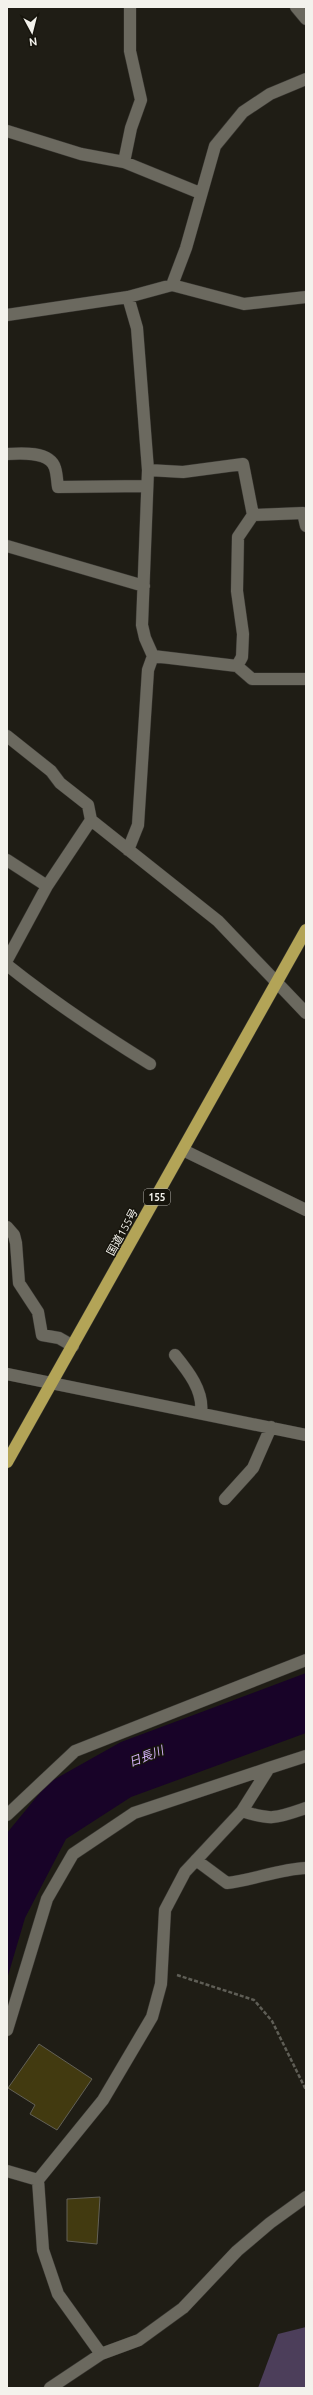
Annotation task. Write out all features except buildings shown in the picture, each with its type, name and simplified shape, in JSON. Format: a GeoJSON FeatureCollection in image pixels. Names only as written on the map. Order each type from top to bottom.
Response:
{"type":"FeatureCollection","features":[{"type":"Feature","properties":{"kind":"highway","name":"国道155号"},"geometry":{"type":"LineString","coordinates":[[7,1462],[306,930]]}},
{"type":"Feature","properties":{"kind":"street"},"geometry":{"type":"LineString","coordinates":[[124,162],[131,128],[141,100],[130,52],[130,7]]}},
{"type":"Feature","properties":{"kind":"street"},"geometry":{"type":"LineString","coordinates":[[296,7],[306,19]]}},
{"type":"Feature","properties":{"kind":"street"},"geometry":{"type":"LineString","coordinates":[[172,286],[186,248],[200,193],[215,146],[243,112],[270,94],[306,78]]}},
{"type":"Feature","properties":{"kind":"street"},"geometry":{"type":"LineString","coordinates":[[7,131],[81,154],[124,162],[200,193]]}},
{"type":"Feature","properties":{"kind":"street"},"geometry":{"type":"LineString","coordinates":[[7,315],[128,297],[172,286],[244,304],[306,297]]}},
{"type":"Feature","properties":{"kind":"street"},"geometry":{"type":"LineString","coordinates":[[128,297],[137,328],[148,470],[142,625],[145,638],[153,656],[148,670],[138,826],[128,850]]}},
{"type":"Feature","properties":{"kind":"street"},"geometry":{"type":"LineString","coordinates":[[7,454],[35,454],[47,460],[55,467],[58,487],[147,486]]}},
{"type":"Feature","properties":{"kind":"street"},"geometry":{"type":"LineString","coordinates":[[148,470],[183,472],[243,464],[253,515],[238,537],[237,591],[243,634],[242,657],[237,666]]}},
{"type":"Feature","properties":{"kind":"street"},"geometry":{"type":"LineString","coordinates":[[253,515],[303,514],[306,526]]}},
{"type":"Feature","properties":{"kind":"street"},"geometry":{"type":"LineString","coordinates":[[7,546],[144,586]]}},
{"type":"Feature","properties":{"kind":"street"},"geometry":{"type":"LineString","coordinates":[[153,656],[237,666],[252,679],[306,679]]}},
{"type":"Feature","properties":{"kind":"street"},"geometry":{"type":"LineString","coordinates":[[7,736],[51,771],[60,783],[88,804],[92,820],[218,921],[278,981],[306,1013]]}},
{"type":"Feature","properties":{"kind":"street"},"geometry":{"type":"LineString","coordinates":[[7,960],[47,886],[92,820]]}},
{"type":"Feature","properties":{"kind":"street"},"geometry":{"type":"LineString","coordinates":[[7,860],[47,886]]}},
{"type":"Feature","properties":{"kind":"street"},"geometry":{"type":"LineString","coordinates":[[7,965],[38,989],[107,1037],[150,1064]]}},
{"type":"Feature","properties":{"kind":"street"},"geometry":{"type":"LineString","coordinates":[[183,1150],[306,1210]]}},
{"type":"Feature","properties":{"kind":"street"},"geometry":{"type":"LineString","coordinates":[[7,1227],[14,1235],[16,1243],[19,1283],[38,1312],[42,1334],[59,1338],[73,1346]]}},
{"type":"Feature","properties":{"kind":"street"},"geometry":{"type":"LineString","coordinates":[[175,1355],[195,1384],[202,1406],[201,1413]]}},
{"type":"Feature","properties":{"kind":"street"},"geometry":{"type":"LineString","coordinates":[[7,1374],[306,1435]]}},
{"type":"Feature","properties":{"kind":"street"},"geometry":{"type":"LineString","coordinates":[[225,1499],[253,1468],[271,1427]]}},
{"type":"Feature","properties":{"kind":"street"},"geometry":{"type":"LineString","coordinates":[[7,1815],[75,1750],[306,1660]]}},
{"type":"Feature","properties":{"kind":"street"},"geometry":{"type":"LineString","coordinates":[[7,2030],[47,1899],[74,1854],[134,1813],[306,1756]]}},
{"type":"Feature","properties":{"kind":"street"},"geometry":{"type":"LineString","coordinates":[[101,2354],[58,2294],[43,2250],[38,2180],[103,2100],[152,2017],[162,1978],[165,1910],[185,1872],[242,1811],[269,1768]]}},
{"type":"Feature","properties":{"kind":"street"},"geometry":{"type":"LineString","coordinates":[[242,1811],[260,1818],[275,1818],[306,1808]]}},
{"type":"Feature","properties":{"kind":"street"},"geometry":{"type":"LineString","coordinates":[[196,1860],[227,1883],[268,1876],[293,1868],[306,1868]]}},
{"type":"Feature","properties":{"kind":"street"},"geometry":{"type":"LineString","coordinates":[[7,2171],[38,2180]]}},
{"type":"Feature","properties":{"kind":"street"},"geometry":{"type":"LineString","coordinates":[[50,2388],[101,2354],[139,2340],[183,2308],[237,2251],[270,2223],[305,2199]]}},
{"type":"Feature","properties":{"kind":"path"},"geometry":{"type":"LineString","coordinates":[[162,1978],[178,1974],[254,2000],[272,2021],[306,2090]]}},
{"type":"Feature","properties":{"kind":"shaded area"},"geometry":{"type":"Polygon","coordinates":[[[306,2327],[306,2388],[258,2388],[278,2334],[306,2327]]]}},
{"type":"Feature","properties":{"kind":"water","name":"日長川"},"geometry":{"type":"Polygon","coordinates":[[[306,1673],[306,1733],[131,1797],[66,1839],[25,1918],[7,1979],[7,1833],[48,1783],[121,1742],[306,1673]]]}}]}
